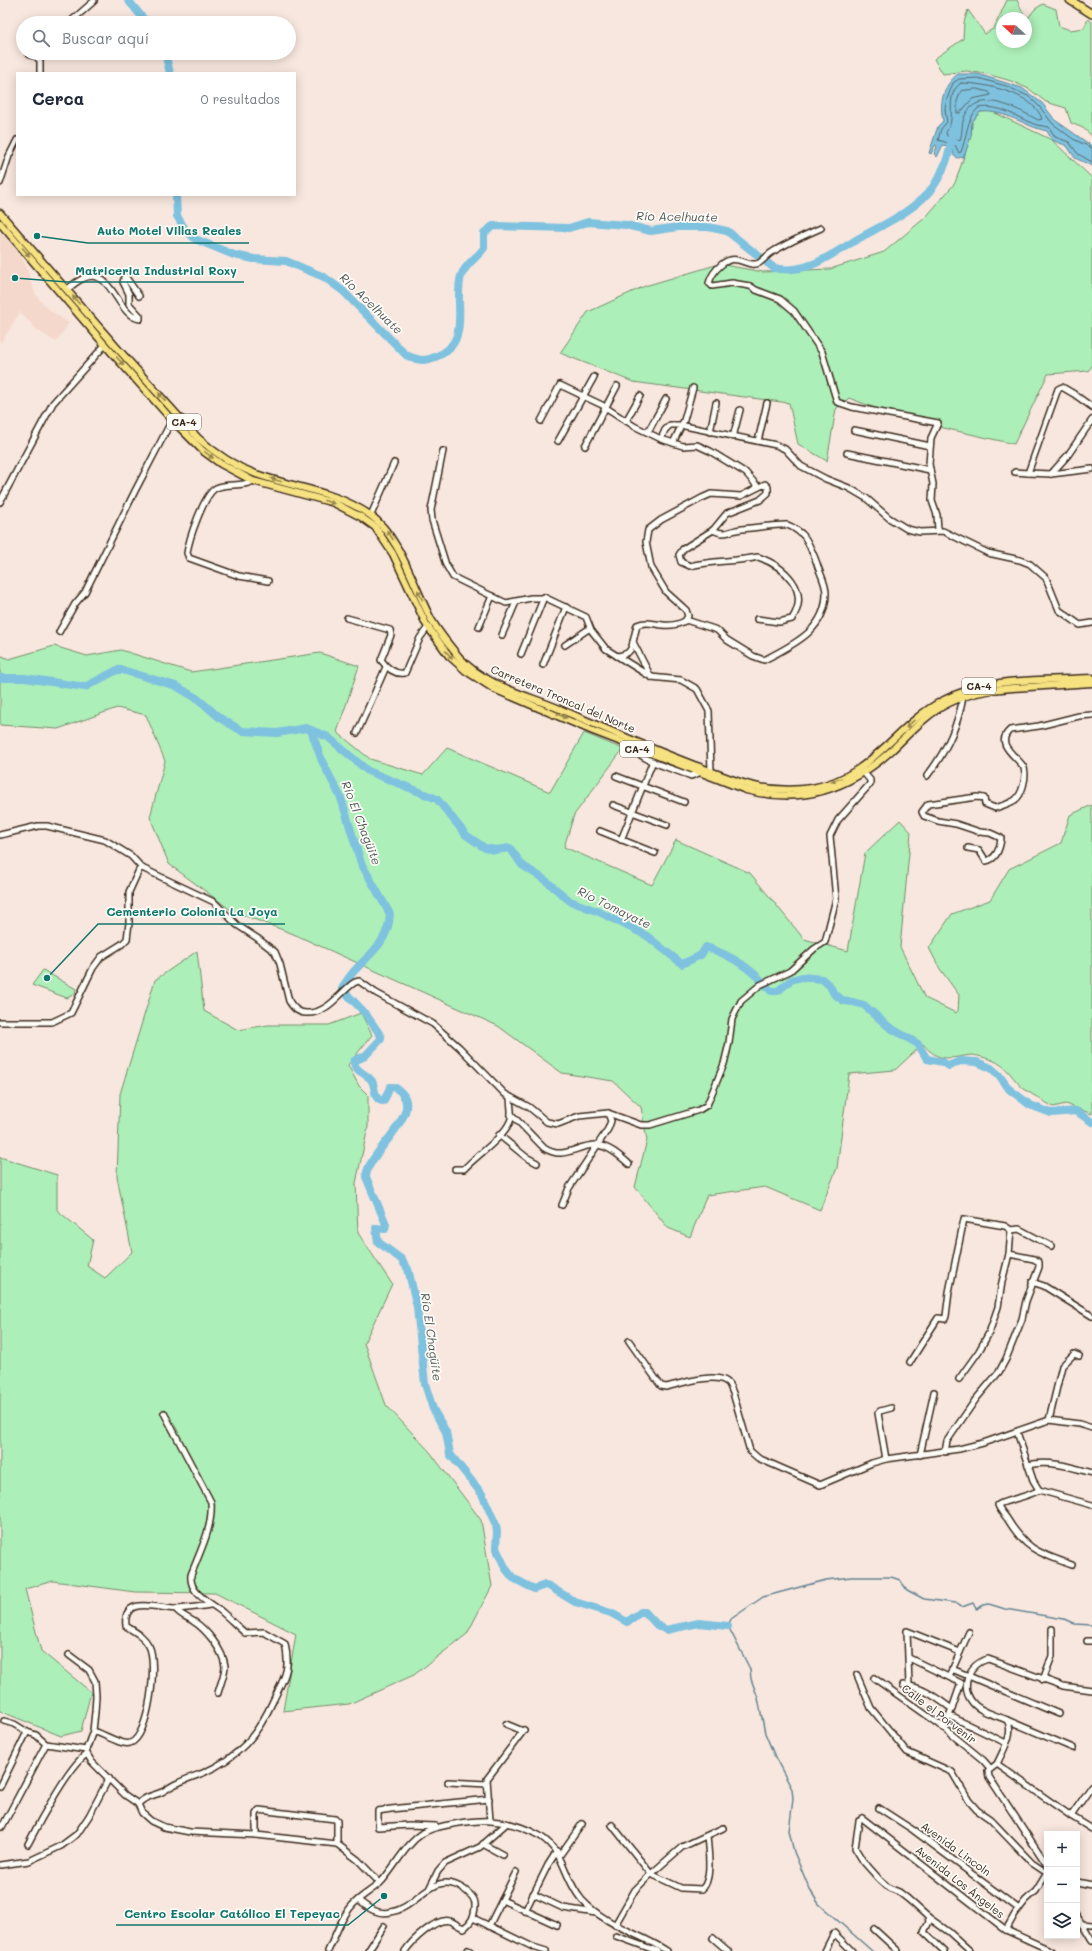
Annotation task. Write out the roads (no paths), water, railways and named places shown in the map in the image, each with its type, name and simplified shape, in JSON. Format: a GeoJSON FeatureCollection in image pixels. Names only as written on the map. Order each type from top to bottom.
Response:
{"type":"FeatureCollection","features":[{"type":"Feature","properties":{"kind":"highway"},"geometry":{"type":"LineString","coordinates":[[1070,0],[1092,14]]}},
{"type":"Feature","properties":{"kind":"main road","name":"Carretera Troncal del Norte"},"geometry":{"type":"LineString","coordinates":[[0,213],[118,349],[211,449],[228,461],[247,470],[285,483],[332,495],[352,504],[378,520],[392,538],[432,620],[446,642],[462,660],[481,675],[628,739],[756,787],[799,789],[819,786],[840,780],[872,764]]}},
{"type":"Feature","properties":{"kind":"main road","name":"Carretera Troncal del Norte"},"geometry":{"type":"LineString","coordinates":[[0,223],[172,420],[213,458],[253,481],[334,503],[362,517],[375,527],[389,545],[427,625],[452,660],[485,684],[630,746],[754,792],[791,795],[827,790],[846,783],[864,773],[888,749],[925,718],[948,703],[963,697],[997,688],[1092,683]]}},
{"type":"Feature","properties":{"kind":"main road","name":"Carretera Troncal del Norte"},"geometry":{"type":"LineString","coordinates":[[888,749],[920,714],[942,700],[964,691],[996,683],[1092,678]]}},
{"type":"Feature","properties":{"kind":"street"},"geometry":{"type":"LineString","coordinates":[[77,16],[94,1]]}},
{"type":"Feature","properties":{"kind":"street"},"geometry":{"type":"LineString","coordinates":[[39,60],[40,72]]}},
{"type":"Feature","properties":{"kind":"street"},"geometry":{"type":"LineString","coordinates":[[0,182],[9,156],[16,142]]}},
{"type":"Feature","properties":{"kind":"street"},"geometry":{"type":"LineString","coordinates":[[822,228],[772,252],[760,263],[755,264],[736,259],[726,260],[710,277],[709,283],[712,286],[741,283],[780,298],[794,311],[822,352],[837,402],[852,407],[938,423],[931,438],[930,446],[930,470],[933,484],[932,501],[937,515],[938,530]]}},
{"type":"Feature","properties":{"kind":"street"},"geometry":{"type":"LineString","coordinates":[[67,289],[83,278],[94,277],[110,286],[129,315],[140,319],[140,316],[129,304],[129,294],[124,282],[124,276],[138,296]]}},
{"type":"Feature","properties":{"kind":"street"},"geometry":{"type":"LineString","coordinates":[[0,502],[53,403],[105,345]]}},
{"type":"Feature","properties":{"kind":"street"},"geometry":{"type":"LineString","coordinates":[[558,442],[594,377]]}},
{"type":"Feature","properties":{"kind":"street"},"geometry":{"type":"LineString","coordinates":[[541,421],[560,385],[605,407],[626,421],[661,439],[683,446],[697,445],[710,451],[746,472],[758,487]]}},
{"type":"Feature","properties":{"kind":"street"},"geometry":{"type":"LineString","coordinates":[[585,446],[617,386]]}},
{"type":"Feature","properties":{"kind":"street"},"geometry":{"type":"LineString","coordinates":[[673,443],[693,388]]}},
{"type":"Feature","properties":{"kind":"street"},"geometry":{"type":"LineString","coordinates":[[1028,473],[1058,389],[1062,388],[1074,394],[1092,407]]}},
{"type":"Feature","properties":{"kind":"street"},"geometry":{"type":"LineString","coordinates":[[626,421],[640,396]]}},
{"type":"Feature","properties":{"kind":"street"},"geometry":{"type":"LineString","coordinates":[[648,432],[666,399]]}},
{"type":"Feature","properties":{"kind":"street"},"geometry":{"type":"LineString","coordinates":[[710,432],[716,403]]}},
{"type":"Feature","properties":{"kind":"street"},"geometry":{"type":"LineString","coordinates":[[758,441],[767,403]]}},
{"type":"Feature","properties":{"kind":"street"},"geometry":{"type":"LineString","coordinates":[[733,437],[740,410]]}},
{"type":"Feature","properties":{"kind":"street"},"geometry":{"type":"LineString","coordinates":[[59,632],[75,604],[85,592],[172,420]]}},
{"type":"Feature","properties":{"kind":"street"},"geometry":{"type":"LineString","coordinates":[[1051,474],[1068,455],[1092,420]]}},
{"type":"Feature","properties":{"kind":"street"},"geometry":{"type":"LineString","coordinates":[[661,439],[665,430],[670,425],[680,425],[758,441],[785,449],[801,466],[826,479],[849,488],[866,498],[889,518],[907,529],[920,532],[938,530],[943,531],[988,553],[1020,560],[1030,564],[1046,578],[1059,610],[1080,625],[1092,624]]}},
{"type":"Feature","properties":{"kind":"street"},"geometry":{"type":"LineString","coordinates":[[854,430],[930,446]]}},
{"type":"Feature","properties":{"kind":"street"},"geometry":{"type":"LineString","coordinates":[[443,451],[431,510],[432,520],[446,565],[453,576],[506,603],[544,597],[566,607],[586,617],[590,628],[606,649],[616,656],[651,677],[681,680],[698,688],[710,711],[711,771]]}},
{"type":"Feature","properties":{"kind":"street"},"geometry":{"type":"LineString","coordinates":[[847,453],[930,470]]}},
{"type":"Feature","properties":{"kind":"street"},"geometry":{"type":"LineString","coordinates":[[371,515],[394,463]]}},
{"type":"Feature","properties":{"kind":"street"},"geometry":{"type":"LineString","coordinates":[[1015,472],[1051,474],[1092,469]]}},
{"type":"Feature","properties":{"kind":"street"},"geometry":{"type":"LineString","coordinates":[[253,481],[248,484],[225,485],[216,488],[202,509],[187,553],[189,558],[239,576],[268,581]]}},
{"type":"Feature","properties":{"kind":"street"},"geometry":{"type":"LineString","coordinates":[[616,656],[628,654],[632,651],[637,626],[644,622],[664,626],[679,624],[686,620],[688,616],[686,610],[666,592],[651,567],[646,542],[648,530],[661,520],[711,494],[741,496],[765,484],[768,487],[768,494],[760,500],[727,513],[713,530],[683,550],[679,555],[681,562],[690,566],[701,563],[748,560],[758,557],[775,565],[792,578],[796,587],[798,605],[792,619],[779,622],[757,619]]}},
{"type":"Feature","properties":{"kind":"street"},"geometry":{"type":"LineString","coordinates":[[686,620],[717,630],[733,644],[753,656],[764,660],[806,637],[818,621],[825,603],[827,592],[816,562],[804,536],[795,529],[786,525],[763,526],[736,530],[726,534],[713,530]]}},
{"type":"Feature","properties":{"kind":"street"},"geometry":{"type":"LineString","coordinates":[[479,627],[492,596]]}},
{"type":"Feature","properties":{"kind":"street"},"geometry":{"type":"LineString","coordinates":[[521,654],[544,597]]}},
{"type":"Feature","properties":{"kind":"street"},"geometry":{"type":"LineString","coordinates":[[502,635],[516,602]]}},
{"type":"Feature","properties":{"kind":"street"},"geometry":{"type":"LineString","coordinates":[[544,665],[566,607]]}},
{"type":"Feature","properties":{"kind":"street"},"geometry":{"type":"LineString","coordinates":[[347,618],[390,630],[391,635],[381,660],[386,667],[400,674],[405,673],[427,625]]}},
{"type":"Feature","properties":{"kind":"street"},"geometry":{"type":"LineString","coordinates":[[565,644],[590,628]]}},
{"type":"Feature","properties":{"kind":"street"},"geometry":{"type":"LineString","coordinates":[[634,642],[651,677]]}},
{"type":"Feature","properties":{"kind":"street"},"geometry":{"type":"LineString","coordinates":[[356,734],[386,667]]}},
{"type":"Feature","properties":{"kind":"street"},"geometry":{"type":"LineString","coordinates":[[927,776],[943,755],[960,712],[963,697]]}},
{"type":"Feature","properties":{"kind":"street"},"geometry":{"type":"LineString","coordinates":[[968,848],[979,850],[986,861],[991,860],[997,853],[1001,838],[990,833],[980,832],[924,816],[922,812],[923,809],[928,804],[977,797],[984,798],[985,804],[995,808],[1014,800],[1018,797],[1026,775],[1021,763],[1009,751],[1004,740],[1006,733],[1010,730],[1058,722],[1079,716],[1092,715]]}},
{"type":"Feature","properties":{"kind":"street"},"geometry":{"type":"LineString","coordinates":[[630,746],[637,753],[653,761],[691,776],[699,772]]}},
{"type":"Feature","properties":{"kind":"street"},"geometry":{"type":"LineString","coordinates":[[621,840],[653,761]]}},
{"type":"Feature","properties":{"kind":"street"},"geometry":{"type":"LineString","coordinates":[[0,835],[38,826],[47,826],[105,840],[130,856],[142,868],[214,902],[237,926],[257,938],[275,952],[280,964],[289,1001],[300,1012],[312,1013],[320,1011],[342,995],[355,982],[359,981],[382,996],[433,1024],[459,1047],[492,1082],[510,1097],[529,1107],[547,1122],[554,1124],[585,1115],[608,1113],[643,1126],[704,1108],[710,1101],[724,1064],[733,1016],[741,1001],[760,985],[790,971],[827,940],[836,899],[830,836],[838,820],[870,784],[870,780],[864,773]]}},
{"type":"Feature","properties":{"kind":"street"},"geometry":{"type":"LineString","coordinates":[[616,776],[684,802]]}},
{"type":"Feature","properties":{"kind":"street"},"geometry":{"type":"LineString","coordinates":[[613,805],[667,825]]}},
{"type":"Feature","properties":{"kind":"street"},"geometry":{"type":"LineString","coordinates":[[600,831],[655,854]]}},
{"type":"Feature","properties":{"kind":"street"},"geometry":{"type":"LineString","coordinates":[[0,1022],[52,1022],[70,1013],[93,968],[101,957],[122,944],[127,938],[129,923],[129,892],[139,870],[142,868]]}},
{"type":"Feature","properties":{"kind":"street"},"geometry":{"type":"LineString","coordinates":[[455,1169],[464,1169],[500,1135],[509,1123],[511,1114],[510,1097]]}},
{"type":"Feature","properties":{"kind":"street"},"geometry":{"type":"LineString","coordinates":[[562,1205],[569,1188],[598,1145],[611,1122],[608,1113]]}},
{"type":"Feature","properties":{"kind":"street"},"geometry":{"type":"LineString","coordinates":[[511,1114],[544,1148],[550,1152],[564,1153],[588,1146],[598,1145],[610,1150],[629,1164]]}},
{"type":"Feature","properties":{"kind":"street"},"geometry":{"type":"LineString","coordinates":[[500,1135],[526,1157],[536,1163]]}},
{"type":"Feature","properties":{"kind":"street"},"geometry":{"type":"LineString","coordinates":[[910,1362],[938,1318],[945,1318],[946,1316],[964,1220],[1005,1226],[1011,1230],[1019,1229],[1051,1246]]}},
{"type":"Feature","properties":{"kind":"street"},"geometry":{"type":"LineString","coordinates":[[959,1379],[979,1351],[989,1333],[998,1307],[1002,1282],[1010,1254],[1011,1230]]}},
{"type":"Feature","properties":{"kind":"street"},"geometry":{"type":"LineString","coordinates":[[945,1452],[947,1441],[976,1399],[991,1383],[1002,1366],[1022,1319],[1032,1282],[1039,1267],[1039,1262],[1034,1259],[1010,1254]]}},
{"type":"Feature","properties":{"kind":"street"},"geometry":{"type":"LineString","coordinates":[[1032,1282],[1044,1286],[1092,1316]]}},
{"type":"Feature","properties":{"kind":"street"},"geometry":{"type":"LineString","coordinates":[[629,1341],[661,1386],[700,1379],[712,1379],[728,1382],[733,1393],[750,1451],[758,1458],[820,1485],[872,1463],[945,1452],[983,1443],[1049,1420],[1079,1424],[1092,1428]]}},
{"type":"Feature","properties":{"kind":"street"},"geometry":{"type":"LineString","coordinates":[[1049,1420],[1062,1366],[1069,1357],[1074,1354],[1079,1356]]}},
{"type":"Feature","properties":{"kind":"street"},"geometry":{"type":"LineString","coordinates":[[920,1455],[934,1392]]}},
{"type":"Feature","properties":{"kind":"street"},"geometry":{"type":"LineString","coordinates":[[886,1460],[878,1413],[891,1408]]}},
{"type":"Feature","properties":{"kind":"street"},"geometry":{"type":"LineString","coordinates":[[138,1804],[142,1800],[231,1759],[243,1748],[265,1718],[288,1668],[285,1644],[264,1632],[245,1633],[220,1610],[202,1599],[190,1581],[190,1576],[209,1527],[212,1514],[210,1502],[164,1413]]}},
{"type":"Feature","properties":{"kind":"street"},"geometry":{"type":"LineString","coordinates":[[1017,1432],[1033,1480],[1039,1490],[1092,1505]]}},
{"type":"Feature","properties":{"kind":"street"},"geometry":{"type":"LineString","coordinates":[[1028,1466],[1050,1464],[1092,1473]]}},
{"type":"Feature","properties":{"kind":"street"},"geometry":{"type":"LineString","coordinates":[[1039,1490],[1032,1495],[1020,1499],[1002,1501],[998,1505],[999,1508],[1015,1531],[1030,1548],[1036,1552],[1072,1565]]}},
{"type":"Feature","properties":{"kind":"street"},"geometry":{"type":"LineString","coordinates":[[93,1731],[123,1744],[130,1744],[135,1740],[148,1710],[153,1678],[153,1656],[150,1646],[143,1637],[126,1626],[127,1613],[131,1608],[139,1606],[176,1609],[210,1605]]}},
{"type":"Feature","properties":{"kind":"street"},"geometry":{"type":"LineString","coordinates":[[176,1609],[178,1612],[194,1621],[208,1635],[219,1650],[225,1666],[218,1693]]}},
{"type":"Feature","properties":{"kind":"street"},"geometry":{"type":"LineString","coordinates":[[1043,1680],[1052,1656],[1052,1628]]}},
{"type":"Feature","properties":{"kind":"street"},"geometry":{"type":"LineString","coordinates":[[952,1709],[930,1694],[906,1685],[909,1658],[907,1631],[960,1652]]}},
{"type":"Feature","properties":{"kind":"street"},"geometry":{"type":"LineString","coordinates":[[949,1677],[970,1632]]}},
{"type":"Feature","properties":{"kind":"street"},"geometry":{"type":"LineString","coordinates":[[28,1844],[41,1818],[74,1767],[87,1752],[93,1731],[96,1696],[95,1681],[89,1670],[69,1655]]}},
{"type":"Feature","properties":{"kind":"street"},"geometry":{"type":"LineString","coordinates":[[909,1658],[961,1683],[950,1716],[943,1728]]}},
{"type":"Feature","properties":{"kind":"street"},"geometry":{"type":"LineString","coordinates":[[1073,1748],[973,1704],[966,1686],[969,1676],[974,1666],[980,1661],[988,1659],[1063,1686],[1092,1690]]}},
{"type":"Feature","properties":{"kind":"street"},"geometry":{"type":"LineString","coordinates":[[952,1669],[1059,1714]]}},
{"type":"Feature","properties":{"kind":"street"},"geometry":{"type":"LineString","coordinates":[[856,1675],[871,1708],[907,1752],[952,1772],[969,1801],[977,1810],[990,1819],[1032,1863],[1044,1871]]}},
{"type":"Feature","properties":{"kind":"street","name":"Calle el Porvenir"},"geometry":{"type":"LineString","coordinates":[[874,1678],[943,1728],[983,1760],[989,1769],[989,1777],[1044,1860]]}},
{"type":"Feature","properties":{"kind":"street"},"geometry":{"type":"LineString","coordinates":[[950,1716],[1006,1743]]}},
{"type":"Feature","properties":{"kind":"street"},"geometry":{"type":"LineString","coordinates":[[989,1769],[998,1764],[1006,1743],[1010,1729],[1007,1720]]}},
{"type":"Feature","properties":{"kind":"street"},"geometry":{"type":"LineString","coordinates":[[4,1721],[14,1724],[27,1732],[36,1735],[46,1744],[87,1752]]}},
{"type":"Feature","properties":{"kind":"street"},"geometry":{"type":"LineString","coordinates":[[490,1821],[487,1784],[489,1774],[524,1731],[506,1724]]}},
{"type":"Feature","properties":{"kind":"street"},"geometry":{"type":"LineString","coordinates":[[0,1787],[27,1732]]}},
{"type":"Feature","properties":{"kind":"street"},"geometry":{"type":"LineString","coordinates":[[2,1827],[46,1744]]}},
{"type":"Feature","properties":{"kind":"street"},"geometry":{"type":"LineString","coordinates":[[87,1752],[92,1762],[125,1795],[138,1804],[142,1813],[151,1821],[164,1827],[214,1834],[256,1835],[337,1844],[358,1860],[380,1883]]}},
{"type":"Feature","properties":{"kind":"street"},"geometry":{"type":"LineString","coordinates":[[998,1764],[1071,1816],[1092,1829]]}},
{"type":"Feature","properties":{"kind":"street"},"geometry":{"type":"LineString","coordinates":[[0,1865],[29,1861],[61,1846],[77,1834],[89,1816],[109,1778]]}},
{"type":"Feature","properties":{"kind":"street"},"geometry":{"type":"LineString","coordinates":[[448,1782],[487,1784]]}},
{"type":"Feature","properties":{"kind":"street"},"geometry":{"type":"LineString","coordinates":[[1071,1816],[1092,1786]]}},
{"type":"Feature","properties":{"kind":"street"},"geometry":{"type":"LineString","coordinates":[[489,1799],[378,1811],[378,1827],[409,1825],[436,1826],[490,1821],[506,1824],[539,1835],[558,1853],[569,1882],[582,1899],[596,1913],[615,1925],[656,1944],[667,1951]]}},
{"type":"Feature","properties":{"kind":"street","name":"Avenida Lincoln"},"geometry":{"type":"LineString","coordinates":[[879,1808],[913,1830],[1019,1909]]}},
{"type":"Feature","properties":{"kind":"street"},"geometry":{"type":"LineString","coordinates":[[256,1835],[256,1814],[259,1810],[335,1819],[337,1822],[337,1844]]}},
{"type":"Feature","properties":{"kind":"street","name":"Avenida Los Ángeles"},"geometry":{"type":"LineString","coordinates":[[928,1917],[899,1892],[889,1888],[863,1861],[855,1848],[861,1819],[1006,1930],[1052,1951]]}},
{"type":"Feature","properties":{"kind":"street"},"geometry":{"type":"LineString","coordinates":[[358,1900],[369,1909],[379,1913],[392,1912],[407,1906],[417,1899],[430,1886],[438,1870],[445,1863],[484,1844],[506,1824]]}},
{"type":"Feature","properties":{"kind":"street"},"geometry":{"type":"LineString","coordinates":[[525,1911],[548,1865],[582,1824]]}},
{"type":"Feature","properties":{"kind":"street"},"geometry":{"type":"LineString","coordinates":[[612,1825],[651,1874],[681,1888],[702,1889],[707,1881],[709,1858],[707,1836]]}},
{"type":"Feature","properties":{"kind":"street"},"geometry":{"type":"LineString","coordinates":[[328,1951],[350,1908],[380,1883],[399,1857],[416,1838],[436,1826]]}},
{"type":"Feature","properties":{"kind":"street"},"geometry":{"type":"LineString","coordinates":[[615,1925],[635,1890],[651,1874],[682,1847],[723,1828]]}},
{"type":"Feature","properties":{"kind":"street"},"geometry":{"type":"LineString","coordinates":[[484,1844],[503,1855]]}},
{"type":"Feature","properties":{"kind":"street"},"geometry":{"type":"LineString","coordinates":[[489,1926],[516,1872]]}},
{"type":"Feature","properties":{"kind":"street"},"geometry":{"type":"LineString","coordinates":[[1006,1930],[1019,1909],[1036,1891],[1044,1878]]}},
{"type":"Feature","properties":{"kind":"street"},"geometry":{"type":"LineString","coordinates":[[1080,1883],[1092,1885]]}},
{"type":"Feature","properties":{"kind":"street"},"geometry":{"type":"LineString","coordinates":[[405,1951],[412,1941],[442,1921],[450,1921],[464,1928],[473,1918],[476,1903],[472,1895],[461,1887],[444,1884],[430,1886]]}},
{"type":"Feature","properties":{"kind":"street"},"geometry":{"type":"LineString","coordinates":[[533,1894],[563,1908],[596,1913]]}},
{"type":"Feature","properties":{"kind":"street"},"geometry":{"type":"LineString","coordinates":[[502,1900],[557,1925]]}},
{"type":"Feature","properties":{"kind":"street"},"geometry":{"type":"LineString","coordinates":[[928,1917],[929,1922],[924,1932],[944,1951]]}},
{"type":"Feature","properties":{"kind":"street"},"geometry":{"type":"LineString","coordinates":[[928,1917],[944,1928],[970,1951]]}},
{"type":"Feature","properties":{"kind":"street"},"geometry":{"type":"LineString","coordinates":[[473,1918],[533,1947],[546,1951]]}},
{"type":"Feature","properties":{"kind":"street"},"geometry":{"type":"LineString","coordinates":[[1080,1921],[1092,1941]]}},
{"type":"Feature","properties":{"kind":"street"},"geometry":{"type":"LineString","coordinates":[[1082,1924],[1092,1925]]}},
{"type":"Feature","properties":{"kind":"street"},"geometry":{"type":"LineString","coordinates":[[368,1951],[384,1926]]}},
{"type":"Feature","properties":{"kind":"street"},"geometry":{"type":"LineString","coordinates":[[874,1929],[898,1951]]}},
{"type":"Feature","properties":{"kind":"street"},"geometry":{"type":"LineString","coordinates":[[824,1951],[834,1933],[852,1951]]}},
{"type":"Feature","properties":{"kind":"street"},"geometry":{"type":"LineString","coordinates":[[616,1936],[643,1948],[657,1951]]}},
{"type":"Feature","properties":{"kind":"street"},"geometry":{"type":"LineString","coordinates":[[714,1938],[728,1951]]}},
{"type":"Feature","properties":{"kind":"water"},"geometry":{"type":"Polygon","coordinates":[[[958,74],[978,74],[1022,88],[1042,103],[1055,120],[1092,146],[1092,166],[1075,158],[1067,146],[1052,140],[1047,131],[1030,126],[999,113],[990,112],[980,112],[972,122],[971,136],[964,157],[958,158],[954,156],[953,148],[943,145],[937,157],[934,154],[937,146],[935,145],[931,154],[929,153],[938,126],[943,121],[943,95],[949,83],[958,74]]]}},
{"type":"Feature","properties":{"kind":"waterway","name":"Río Acelhuate"},"geometry":{"type":"LineString","coordinates":[[128,0],[141,16]]}},
{"type":"Feature","properties":{"kind":"waterway","name":"Río Acelhuate"},"geometry":{"type":"LineString","coordinates":[[167,60],[170,72]]}},
{"type":"Feature","properties":{"kind":"waterway","name":"Río Acelhuate"},"geometry":{"type":"LineString","coordinates":[[176,196],[177,216],[185,229],[195,239],[234,255],[254,259],[286,261],[324,277],[343,291],[406,355],[424,360],[431,359],[447,351],[454,342],[458,332],[459,287],[461,276],[465,268],[484,248],[484,233],[493,226],[569,228],[588,222],[626,225],[651,231],[678,227],[708,227],[727,231],[774,268],[800,268],[826,258],[898,217],[926,196],[933,187],[946,163],[952,136]]}},
{"type":"Feature","properties":{"kind":"waterway","name":"Río Tomayate"},"geometry":{"type":"LineString","coordinates":[[0,678],[25,678],[85,687],[119,669],[176,686],[198,699],[220,718],[242,731],[277,733],[306,728],[328,737],[368,771],[437,799],[466,835],[485,848],[495,850],[510,848],[522,865],[545,880],[570,901],[599,912],[647,936],[682,964],[701,955],[706,947],[742,964],[757,976],[771,991],[778,991],[791,980],[802,977],[822,979],[830,986],[834,994],[844,1001],[864,1005],[889,1027],[918,1044],[927,1059],[943,1062],[949,1066],[960,1061],[977,1062],[991,1068],[999,1075],[1009,1089],[1030,1105],[1051,1113],[1076,1111],[1092,1122]]}},
{"type":"Feature","properties":{"kind":"waterway","name":"Río El Chagüite"},"geometry":{"type":"LineString","coordinates":[[311,730],[322,761],[341,798],[361,863],[390,914],[388,927],[384,938],[378,947],[355,970],[342,989],[365,1013],[381,1036],[381,1039],[365,1056],[354,1061],[354,1064],[358,1070],[372,1081],[375,1094],[378,1099],[384,1101],[390,1087],[394,1087],[404,1096],[406,1107],[403,1118],[369,1166],[366,1177],[386,1224],[385,1229],[376,1228],[378,1242],[401,1259],[408,1269],[417,1307],[425,1384],[433,1409],[446,1432],[450,1454],[482,1494],[496,1525],[496,1548],[506,1569],[513,1578],[534,1589],[545,1585],[549,1586],[575,1602],[611,1613],[627,1622],[641,1612],[645,1612],[657,1625],[666,1630],[699,1623],[728,1626]]}},
{"type":"Feature","properties":{"kind":"waterway"},"geometry":{"type":"LineString","coordinates":[[872,1951],[819,1904],[810,1890],[794,1852],[789,1831],[793,1799],[792,1789],[775,1757],[765,1733],[758,1698],[751,1679],[750,1669],[728,1626],[731,1619],[763,1597],[826,1580],[851,1577],[891,1577],[900,1580],[907,1590],[924,1599],[955,1603],[962,1607],[973,1603],[976,1609],[989,1604],[1005,1609],[1064,1619],[1075,1624],[1092,1625]]}},
{"type":"Feature","properties":{"kind":"place","name":"Auto Motel Villas Reales"},"geometry":{"type":"Point","coordinates":[37,236]}},
{"type":"Feature","properties":{"kind":"place","name":"Matriceria Industrial Roxy"},"geometry":{"type":"Point","coordinates":[15,278]}},
{"type":"Feature","properties":{"kind":"place","name":"Cementerio Colonia La Joya"},"geometry":{"type":"Point","coordinates":[47,978]}},
{"type":"Feature","properties":{"kind":"place","name":"Centro Escolar Católico El Tepeyac"},"geometry":{"type":"Point","coordinates":[384,1896]}}]}
